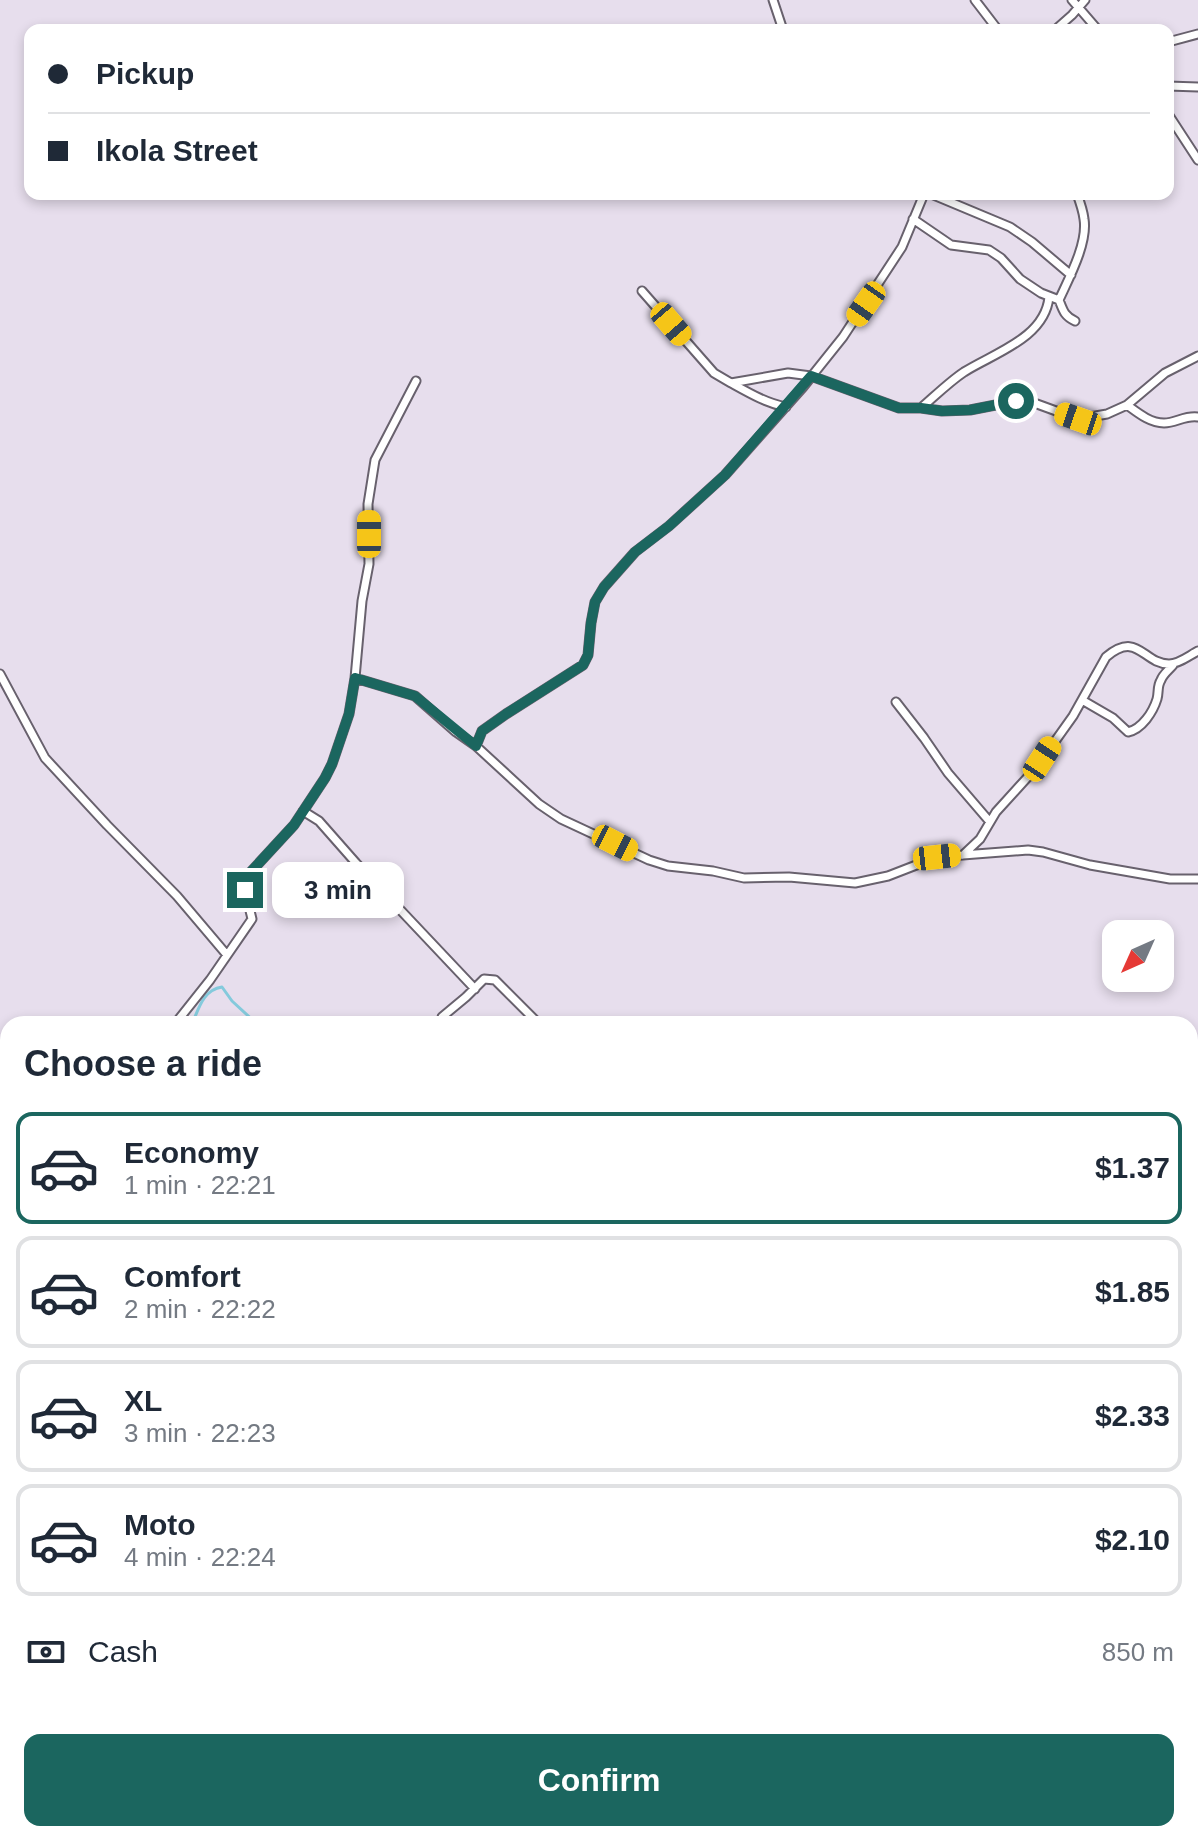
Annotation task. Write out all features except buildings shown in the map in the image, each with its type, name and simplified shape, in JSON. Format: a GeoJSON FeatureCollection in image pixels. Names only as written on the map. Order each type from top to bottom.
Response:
{"type":"FeatureCollection","features":[{"type":"Feature","properties":{"kind":"street"},"geometry":{"type":"LineString","coordinates":[[773,0],[781,24]]}},
{"type":"Feature","properties":{"kind":"street"},"geometry":{"type":"LineString","coordinates":[[975,0],[993,24]]}},
{"type":"Feature","properties":{"kind":"street"},"geometry":{"type":"LineString","coordinates":[[1075,4],[1085,0]]}},
{"type":"Feature","properties":{"kind":"street"},"geometry":{"type":"LineString","coordinates":[[1062,24],[1072,15],[1075,4]]}},
{"type":"Feature","properties":{"kind":"street"},"geometry":{"type":"LineString","coordinates":[[1075,4],[1093,24]]}},
{"type":"Feature","properties":{"kind":"street"},"geometry":{"type":"LineString","coordinates":[[1174,40],[1198,34]]}},
{"type":"Feature","properties":{"kind":"street"},"geometry":{"type":"LineString","coordinates":[[1174,86],[1198,87]]}},
{"type":"Feature","properties":{"kind":"street"},"geometry":{"type":"LineString","coordinates":[[1174,123],[1198,160]]}},
{"type":"Feature","properties":{"kind":"street"},"geometry":{"type":"LineString","coordinates":[[476,746],[482,731],[583,665],[588,655],[595,602],[604,587],[635,552],[725,475],[786,407],[866,304],[902,247],[921,200]]}},
{"type":"Feature","properties":{"kind":"street"},"geometry":{"type":"LineString","coordinates":[[945,200],[1010,227],[1071,275]]}},
{"type":"Feature","properties":{"kind":"street"},"geometry":{"type":"LineString","coordinates":[[1075,321],[1064,313],[1059,300],[1085,232],[1079,200]]}},
{"type":"Feature","properties":{"kind":"street"},"geometry":{"type":"LineString","coordinates":[[913,219],[951,245],[989,250],[1020,279],[1059,300]]}},
{"type":"Feature","properties":{"kind":"street"},"geometry":{"type":"LineString","coordinates":[[642,291],[714,373],[754,396],[786,407]]}},
{"type":"Feature","properties":{"kind":"street"},"geometry":{"type":"LineString","coordinates":[[921,408],[961,374],[1027,336],[1042,321],[1049,297]]}},
{"type":"Feature","properties":{"kind":"street"},"geometry":{"type":"LineString","coordinates":[[731,383],[788,373],[811,376],[899,408],[970,410],[1016,401],[1037,404],[1078,419],[1107,414],[1127,405],[1165,373],[1198,356]]}},
{"type":"Feature","properties":{"kind":"street"},"geometry":{"type":"LineString","coordinates":[[181,1016],[252,919],[245,890],[248,875],[294,825],[332,764],[349,714],[355,678],[362,601],[369,564],[368,504],[375,460],[416,381]]}},
{"type":"Feature","properties":{"kind":"street"},"geometry":{"type":"LineString","coordinates":[[1127,405],[1147,419],[1164,423],[1198,417]]}},
{"type":"Feature","properties":{"kind":"street"},"geometry":{"type":"LineString","coordinates":[[963,855],[980,839],[996,812],[1036,768],[1082,700],[1106,657],[1114,650],[1128,646],[1139,648],[1162,663],[1173,665]]}},
{"type":"Feature","properties":{"kind":"street"},"geometry":{"type":"LineString","coordinates":[[1082,700],[1113,718],[1128,732],[1134,731],[1153,709],[1162,677],[1173,665],[1198,651]]}},
{"type":"Feature","properties":{"kind":"street"},"geometry":{"type":"LineString","coordinates":[[0,674],[45,758],[177,896],[227,955]]}},
{"type":"Feature","properties":{"kind":"street"},"geometry":{"type":"LineString","coordinates":[[355,678],[415,696],[539,804],[561,819],[668,866],[744,878],[789,877],[855,883],[888,876],[937,857],[1028,850],[1170,879],[1198,879]]}},
{"type":"Feature","properties":{"kind":"street"},"geometry":{"type":"LineString","coordinates":[[896,702],[948,773],[990,822]]}},
{"type":"Feature","properties":{"kind":"street"},"geometry":{"type":"LineString","coordinates":[[303,811],[319,821],[475,989]]}},
{"type":"Feature","properties":{"kind":"street"},"geometry":{"type":"LineString","coordinates":[[443,1016],[484,979],[495,980],[531,1016]]}},
{"type":"Feature","properties":{"kind":"waterway"},"geometry":{"type":"LineString","coordinates":[[196,1016],[206,996],[222,987],[248,1016]]}},
{"type":"Feature","properties":{"kind":"route"},"geometry":{"type":"LineString","coordinates":[[245,890],[248,875],[294,825],[325,778],[349,714],[355,678],[415,696],[476,746],[482,731],[583,665],[588,655],[595,602],[604,587],[635,552],[725,475],[811,376],[899,408],[970,410],[1016,401]]}}]}
